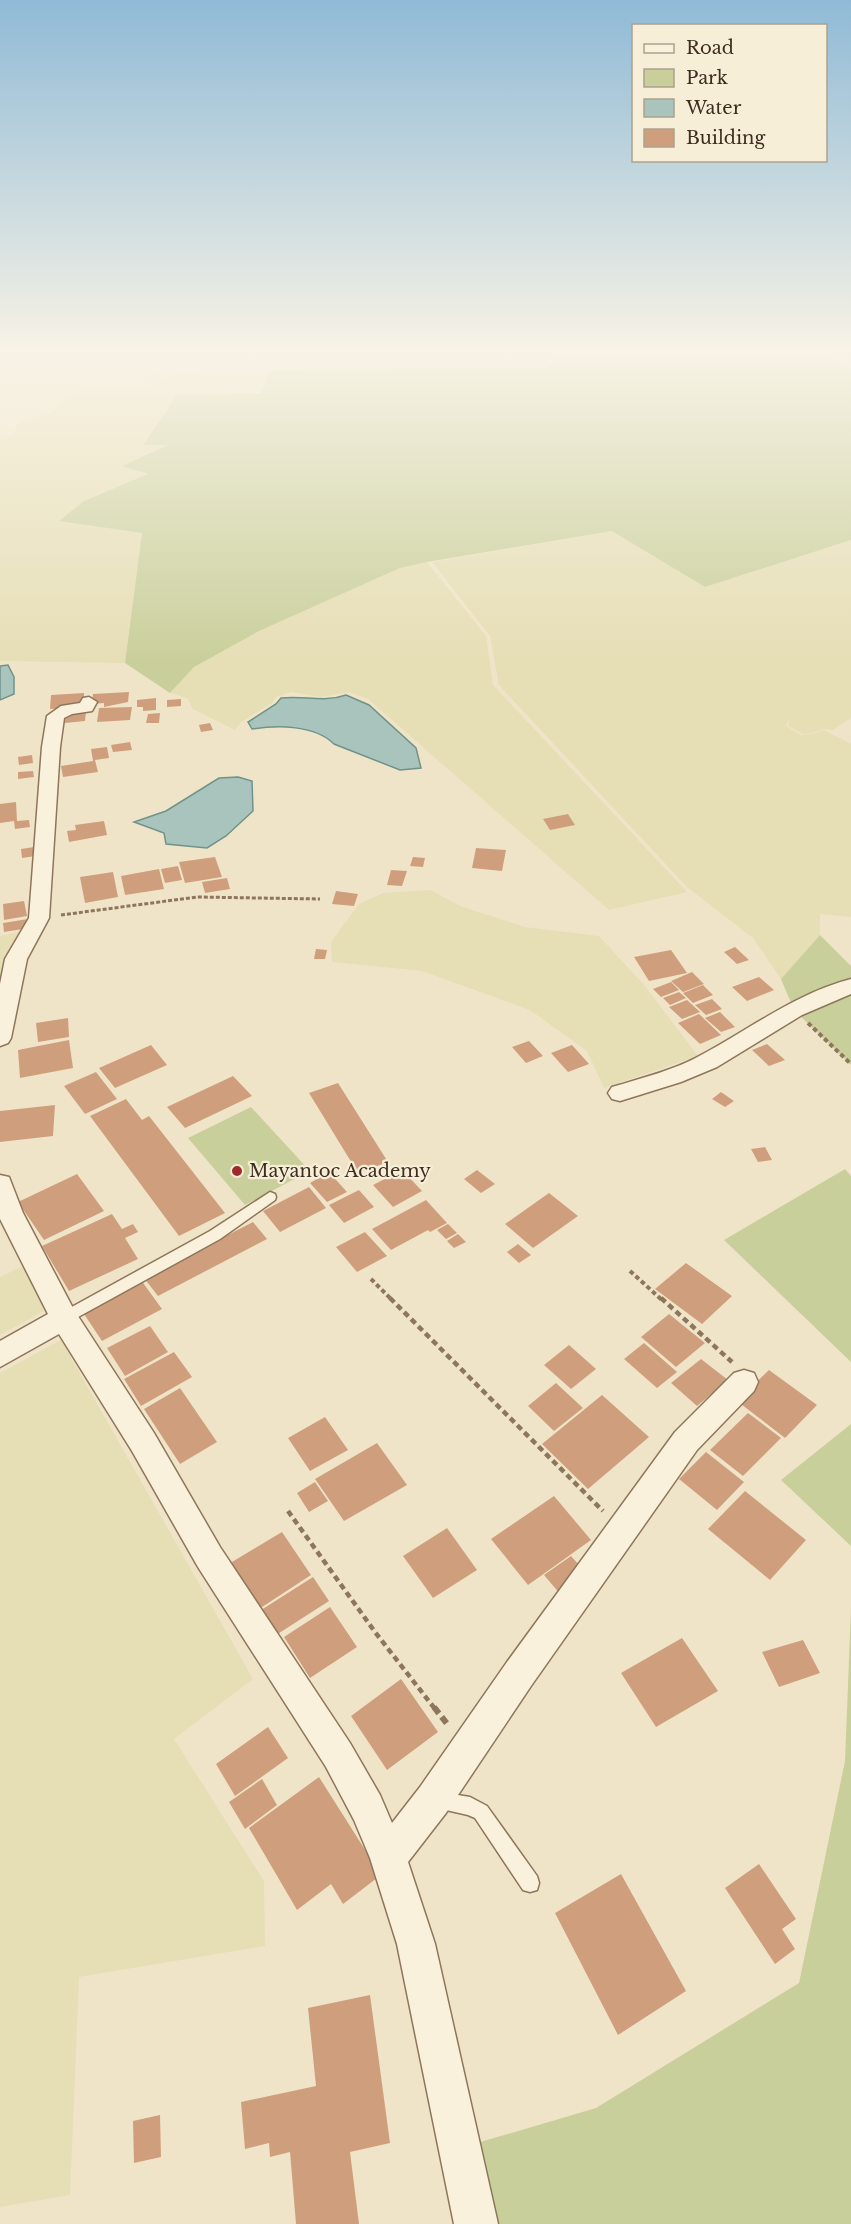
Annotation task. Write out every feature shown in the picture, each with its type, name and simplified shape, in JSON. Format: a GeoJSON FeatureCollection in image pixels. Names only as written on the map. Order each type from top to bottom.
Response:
{"type":"FeatureCollection","features":[{"type":"Feature","properties":{"kind":"street"},"geometry":{"type":"LineString","coordinates":[[0,1038],[16,959],[39,918],[51,747],[56,716],[67,710],[86,707],[89,702]]}},
{"type":"Feature","properties":{"kind":"street"},"geometry":{"type":"LineString","coordinates":[[620,1093],[673,1076],[709,1061],[794,1010],[851,986]]}},
{"type":"Feature","properties":{"kind":"street"},"geometry":{"type":"LineString","coordinates":[[0,1184],[5,1217],[64,1318],[143,1442],[222,1577],[338,1755],[367,1808],[388,1858],[416,1944],[476,2224]]}},
{"type":"Feature","properties":{"kind":"street"},"geometry":{"type":"LineString","coordinates":[[0,1355],[64,1318]]}},
{"type":"Feature","properties":{"kind":"street"},"geometry":{"type":"LineString","coordinates":[[388,1858],[433,1800],[686,1442],[744,1382]]}},
{"type":"Feature","properties":{"kind":"lane"},"geometry":{"type":"LineString","coordinates":[[64,1318],[215,1235],[270,1197]]}},
{"type":"Feature","properties":{"kind":"lane"},"geometry":{"type":"LineString","coordinates":[[433,1800],[463,1804],[481,1812],[530,1883]]}},
{"type":"Feature","properties":{"kind":"path"},"geometry":{"type":"LineString","coordinates":[[39,918],[196,897],[235,896],[294,902],[320,899]]}},
{"type":"Feature","properties":{"kind":"path"},"geometry":{"type":"LineString","coordinates":[[794,1010],[851,1064]]}},
{"type":"Feature","properties":{"kind":"path"},"geometry":{"type":"LineString","coordinates":[[630,1271],[738,1367],[743,1374],[744,1382]]}},
{"type":"Feature","properties":{"kind":"path"},"geometry":{"type":"LineString","coordinates":[[371,1279],[622,1531]]}},
{"type":"Feature","properties":{"kind":"path"},"geometry":{"type":"LineString","coordinates":[[288,1511],[375,1632],[467,1749]]}},
{"type":"Feature","properties":{"kind":"shaded area"},"geometry":{"type":"Polygon","coordinates":[[[0,455],[147,455],[123,466],[149,474],[84,501],[61,521],[142,533],[125,663],[0,661],[0,455]]]}},
{"type":"Feature","properties":{"kind":"shaded area"},"geometry":{"type":"Polygon","coordinates":[[[618,530],[705,587],[851,540],[851,718],[833,730],[824,729],[803,734],[788,726],[789,717],[786,726],[801,735],[812,734],[824,730],[851,744],[851,917],[820,914],[820,935],[781,979],[753,938],[687,887],[499,685],[490,636],[432,562],[618,530]]]}},
{"type":"Feature","properties":{"kind":"shaded area"},"geometry":{"type":"Polygon","coordinates":[[[427,562],[486,636],[493,685],[687,892],[609,910],[368,699],[349,692],[321,697],[291,692],[276,697],[272,703],[241,722],[235,730],[193,709],[187,698],[170,693],[194,667],[259,631],[400,568],[427,562]]]}},
{"type":"Feature","properties":{"kind":"shaded area"},"geometry":{"type":"Polygon","coordinates":[[[430,890],[460,906],[525,927],[599,936],[645,986],[698,1056],[604,1088],[587,1051],[530,1010],[422,971],[332,962],[331,942],[359,904],[383,893],[430,890]]]}},
{"type":"Feature","properties":{"kind":"shaded area"},"geometry":{"type":"Polygon","coordinates":[[[20,932],[7,959],[0,993],[0,936],[20,932]]]}},
{"type":"Feature","properties":{"kind":"shaded area"},"geometry":{"type":"Polygon","coordinates":[[[25,1265],[44,1311],[0,1335],[0,1277],[25,1265]]]}},
{"type":"Feature","properties":{"kind":"shaded area"},"geometry":{"type":"Polygon","coordinates":[[[61,1340],[253,1679],[174,1739],[264,1881],[265,1946],[79,1977],[70,2195],[0,2207],[0,1373],[61,1340]]]}},
{"type":"Feature","properties":{"kind":"green space"},"geometry":{"type":"Polygon","coordinates":[[[147,455],[851,455],[851,540],[705,587],[612,531],[400,568],[259,631],[194,667],[170,693],[125,663],[142,533],[59,521],[84,501],[148,474],[122,466],[147,455]]]}},
{"type":"Feature","properties":{"kind":"green space"},"geometry":{"type":"Polygon","coordinates":[[[820,935],[851,966],[851,1065],[794,1010],[781,979],[820,935]]]}},
{"type":"Feature","properties":{"kind":"green space"},"geometry":{"type":"Polygon","coordinates":[[[251,1107],[310,1171],[245,1205],[188,1138],[251,1107]]]}},
{"type":"Feature","properties":{"kind":"green space"},"geometry":{"type":"Polygon","coordinates":[[[845,1169],[851,1176],[851,1362],[724,1240],[845,1169]]]}},
{"type":"Feature","properties":{"kind":"green space"},"geometry":{"type":"Polygon","coordinates":[[[851,1424],[851,1546],[781,1480],[851,1424]]]}},
{"type":"Feature","properties":{"kind":"green space"},"geometry":{"type":"Polygon","coordinates":[[[851,1609],[851,2224],[476,2224],[460,2148],[596,2108],[799,1983],[845,1761],[851,1609]]]}},
{"type":"Feature","properties":{"kind":"water"},"geometry":{"type":"Polygon","coordinates":[[[8,665],[14,677],[14,694],[0,700],[0,666],[8,665]]]}},
{"type":"Feature","properties":{"kind":"water"},"geometry":{"type":"Polygon","coordinates":[[[346,695],[369,705],[416,748],[421,768],[400,770],[334,744],[317,733],[307,730],[284,727],[252,729],[248,722],[276,704],[281,698],[322,699],[346,695]]]}},
{"type":"Feature","properties":{"kind":"water"},"geometry":{"type":"Polygon","coordinates":[[[238,777],[252,781],[253,811],[226,836],[207,848],[166,844],[164,833],[134,822],[166,811],[219,778],[238,777]]]}},
{"type":"Feature","properties":{"kind":"building"},"geometry":{"type":"Polygon","coordinates":[[[129,692],[128,702],[104,707],[104,703],[92,704],[93,694],[129,692]]]}},
{"type":"Feature","properties":{"kind":"building"},"geometry":{"type":"Polygon","coordinates":[[[84,693],[84,707],[50,709],[51,695],[84,693]]]}},
{"type":"Feature","properties":{"kind":"building"},"geometry":{"type":"Polygon","coordinates":[[[156,698],[156,710],[143,711],[143,707],[137,707],[137,700],[156,698]]]}},
{"type":"Feature","properties":{"kind":"building"},"geometry":{"type":"Polygon","coordinates":[[[181,699],[181,706],[167,707],[167,700],[181,699]]]}},
{"type":"Feature","properties":{"kind":"building"},"geometry":{"type":"Polygon","coordinates":[[[132,707],[130,720],[97,722],[99,708],[132,707]]]}},
{"type":"Feature","properties":{"kind":"building"},"geometry":{"type":"Polygon","coordinates":[[[86,711],[85,721],[65,723],[66,712],[86,711]]]}},
{"type":"Feature","properties":{"kind":"building"},"geometry":{"type":"Polygon","coordinates":[[[160,713],[159,723],[146,723],[148,714],[160,713]]]}},
{"type":"Feature","properties":{"kind":"building"},"geometry":{"type":"Polygon","coordinates":[[[210,723],[213,730],[201,732],[199,725],[210,723]]]}},
{"type":"Feature","properties":{"kind":"building"},"geometry":{"type":"Polygon","coordinates":[[[130,742],[132,750],[113,752],[111,745],[130,742]]]}},
{"type":"Feature","properties":{"kind":"building"},"geometry":{"type":"Polygon","coordinates":[[[107,747],[109,758],[95,760],[98,772],[63,777],[61,766],[93,761],[91,749],[107,747]]]}},
{"type":"Feature","properties":{"kind":"building"},"geometry":{"type":"Polygon","coordinates":[[[32,755],[33,763],[19,765],[18,757],[32,755]]]}},
{"type":"Feature","properties":{"kind":"building"},"geometry":{"type":"Polygon","coordinates":[[[33,771],[34,777],[18,779],[18,772],[33,771]]]}},
{"type":"Feature","properties":{"kind":"building"},"geometry":{"type":"Polygon","coordinates":[[[16,802],[17,821],[29,820],[30,827],[15,829],[14,821],[0,823],[0,804],[16,802]]]}},
{"type":"Feature","properties":{"kind":"building"},"geometry":{"type":"Polygon","coordinates":[[[568,814],[575,825],[550,830],[543,819],[568,814]]]}},
{"type":"Feature","properties":{"kind":"building"},"geometry":{"type":"Polygon","coordinates":[[[104,821],[107,835],[69,842],[67,831],[76,830],[75,825],[104,821]]]}},
{"type":"Feature","properties":{"kind":"building"},"geometry":{"type":"Polygon","coordinates":[[[34,847],[35,856],[22,858],[21,849],[34,847]]]}},
{"type":"Feature","properties":{"kind":"building"},"geometry":{"type":"Polygon","coordinates":[[[476,848],[506,850],[502,871],[472,868],[476,848]]]}},
{"type":"Feature","properties":{"kind":"building"},"geometry":{"type":"Polygon","coordinates":[[[215,857],[222,877],[185,883],[179,862],[215,857]]]}},
{"type":"Feature","properties":{"kind":"building"},"geometry":{"type":"Polygon","coordinates":[[[413,857],[425,858],[423,867],[410,866],[413,857]]]}},
{"type":"Feature","properties":{"kind":"building"},"geometry":{"type":"Polygon","coordinates":[[[178,866],[182,880],[165,883],[161,869],[178,866]]]}},
{"type":"Feature","properties":{"kind":"building"},"geometry":{"type":"Polygon","coordinates":[[[159,869],[164,889],[125,895],[121,876],[159,869]]]}},
{"type":"Feature","properties":{"kind":"building"},"geometry":{"type":"Polygon","coordinates":[[[391,870],[407,871],[402,886],[387,885],[391,870]]]}},
{"type":"Feature","properties":{"kind":"building"},"geometry":{"type":"Polygon","coordinates":[[[113,872],[118,897],[85,903],[80,877],[113,872]]]}},
{"type":"Feature","properties":{"kind":"building"},"geometry":{"type":"Polygon","coordinates":[[[227,878],[230,889],[205,893],[202,882],[227,878]]]}},
{"type":"Feature","properties":{"kind":"building"},"geometry":{"type":"Polygon","coordinates":[[[336,891],[358,894],[354,906],[332,904],[336,891]]]}},
{"type":"Feature","properties":{"kind":"building"},"geometry":{"type":"Polygon","coordinates":[[[24,901],[27,916],[4,920],[3,904],[24,901]]]}},
{"type":"Feature","properties":{"kind":"building"},"geometry":{"type":"Polygon","coordinates":[[[28,919],[29,928],[4,932],[3,923],[28,919]]]}},
{"type":"Feature","properties":{"kind":"building"},"geometry":{"type":"Polygon","coordinates":[[[735,947],[749,960],[737,964],[724,952],[735,947]]]}},
{"type":"Feature","properties":{"kind":"building"},"geometry":{"type":"Polygon","coordinates":[[[316,949],[327,950],[325,959],[314,959],[316,949]]]}},
{"type":"Feature","properties":{"kind":"building"},"geometry":{"type":"Polygon","coordinates":[[[671,950],[687,973],[649,981],[634,957],[671,950]]]}},
{"type":"Feature","properties":{"kind":"building"},"geometry":{"type":"Polygon","coordinates":[[[692,972],[704,984],[683,992],[671,981],[692,972]]]}},
{"type":"Feature","properties":{"kind":"building"},"geometry":{"type":"Polygon","coordinates":[[[759,977],[774,990],[747,1001],[732,987],[759,977]]]}},
{"type":"Feature","properties":{"kind":"building"},"geometry":{"type":"Polygon","coordinates":[[[671,982],[679,990],[661,997],[653,989],[671,982]]]}},
{"type":"Feature","properties":{"kind":"building"},"geometry":{"type":"Polygon","coordinates":[[[703,985],[713,995],[693,1003],[683,993],[703,985]]]}},
{"type":"Feature","properties":{"kind":"building"},"geometry":{"type":"Polygon","coordinates":[[[679,992],[686,998],[670,1005],[663,998],[679,992]]]}},
{"type":"Feature","properties":{"kind":"building"},"geometry":{"type":"Polygon","coordinates":[[[712,999],[722,1009],[706,1015],[695,1005],[712,999]]]}},
{"type":"Feature","properties":{"kind":"building"},"geometry":{"type":"Polygon","coordinates":[[[687,1000],[700,1012],[682,1019],[669,1007],[687,1000]]]}},
{"type":"Feature","properties":{"kind":"building"},"geometry":{"type":"Polygon","coordinates":[[[720,1012],[735,1027],[721,1032],[705,1018],[720,1012]]]}},
{"type":"Feature","properties":{"kind":"building"},"geometry":{"type":"Polygon","coordinates":[[[699,1014],[721,1035],[700,1044],[678,1023],[699,1014]]]}},
{"type":"Feature","properties":{"kind":"building"},"geometry":{"type":"Polygon","coordinates":[[[68,1018],[69,1037],[38,1042],[36,1023],[68,1018]]]}},
{"type":"Feature","properties":{"kind":"building"},"geometry":{"type":"Polygon","coordinates":[[[69,1040],[73,1068],[20,1078],[18,1050],[69,1040]]]}},
{"type":"Feature","properties":{"kind":"building"},"geometry":{"type":"Polygon","coordinates":[[[529,1041],[543,1056],[526,1063],[512,1047],[529,1041]]]}},
{"type":"Feature","properties":{"kind":"building"},"geometry":{"type":"Polygon","coordinates":[[[767,1044],[785,1060],[769,1066],[752,1050],[767,1044]]]}},
{"type":"Feature","properties":{"kind":"building"},"geometry":{"type":"Polygon","coordinates":[[[151,1045],[167,1065],[115,1088],[99,1068],[151,1045]]]}},
{"type":"Feature","properties":{"kind":"building"},"geometry":{"type":"Polygon","coordinates":[[[572,1045],[589,1064],[568,1072],[551,1053],[572,1045]]]}},
{"type":"Feature","properties":{"kind":"building"},"geometry":{"type":"Polygon","coordinates":[[[96,1072],[117,1099],[85,1114],[64,1086],[96,1072]]]}},
{"type":"Feature","properties":{"kind":"building"},"geometry":{"type":"Polygon","coordinates":[[[233,1076],[252,1096],[185,1128],[167,1107],[233,1076]]]}},
{"type":"Feature","properties":{"kind":"building"},"geometry":{"type":"Polygon","coordinates":[[[338,1083],[388,1162],[358,1173],[309,1093],[338,1083]]]}},
{"type":"Feature","properties":{"kind":"building"},"geometry":{"type":"Polygon","coordinates":[[[721,1092],[734,1101],[725,1107],[712,1099],[721,1092]]]}},
{"type":"Feature","properties":{"kind":"building"},"geometry":{"type":"Polygon","coordinates":[[[126,1099],[142,1120],[149,1116],[225,1213],[179,1236],[90,1116],[126,1099]]]}},
{"type":"Feature","properties":{"kind":"building"},"geometry":{"type":"Polygon","coordinates":[[[55,1105],[53,1136],[0,1142],[0,1111],[55,1105]]]}},
{"type":"Feature","properties":{"kind":"building"},"geometry":{"type":"Polygon","coordinates":[[[765,1147],[772,1160],[758,1162],[751,1149],[765,1147]]]}},
{"type":"Feature","properties":{"kind":"building"},"geometry":{"type":"Polygon","coordinates":[[[402,1170],[422,1191],[393,1207],[373,1185],[402,1170]]]}},
{"type":"Feature","properties":{"kind":"building"},"geometry":{"type":"Polygon","coordinates":[[[477,1170],[495,1184],[481,1193],[464,1179],[477,1170]]]}},
{"type":"Feature","properties":{"kind":"building"},"geometry":{"type":"Polygon","coordinates":[[[329,1172],[347,1192],[327,1202],[310,1183],[329,1172]]]}},
{"type":"Feature","properties":{"kind":"building"},"geometry":{"type":"Polygon","coordinates":[[[77,1174],[104,1211],[44,1240],[18,1202],[77,1174]]]}},
{"type":"Feature","properties":{"kind":"building"},"geometry":{"type":"Polygon","coordinates":[[[309,1187],[326,1208],[280,1232],[263,1211],[309,1187]]]}},
{"type":"Feature","properties":{"kind":"building"},"geometry":{"type":"Polygon","coordinates":[[[359,1190],[374,1207],[344,1223],[329,1205],[359,1190]]]}},
{"type":"Feature","properties":{"kind":"building"},"geometry":{"type":"Polygon","coordinates":[[[549,1193],[578,1216],[533,1248],[505,1224],[549,1193]]]}},
{"type":"Feature","properties":{"kind":"building"},"geometry":{"type":"Polygon","coordinates":[[[426,1200],[447,1223],[430,1232],[428,1230],[391,1250],[372,1229],[426,1200]]]}},
{"type":"Feature","properties":{"kind":"building"},"geometry":{"type":"Polygon","coordinates":[[[112,1214],[122,1229],[133,1224],[138,1232],[125,1238],[138,1259],[69,1291],[42,1246],[112,1214]]]}},
{"type":"Feature","properties":{"kind":"building"},"geometry":{"type":"Polygon","coordinates":[[[253,1222],[267,1239],[158,1296],[144,1278],[253,1222]]]}},
{"type":"Feature","properties":{"kind":"building"},"geometry":{"type":"Polygon","coordinates":[[[448,1224],[457,1233],[446,1239],[437,1230],[448,1224]]]}},
{"type":"Feature","properties":{"kind":"building"},"geometry":{"type":"Polygon","coordinates":[[[365,1232],[387,1256],[357,1272],[336,1247],[365,1232]]]}},
{"type":"Feature","properties":{"kind":"building"},"geometry":{"type":"Polygon","coordinates":[[[458,1234],[466,1242],[454,1248],[447,1241],[458,1234]]]}},
{"type":"Feature","properties":{"kind":"building"},"geometry":{"type":"Polygon","coordinates":[[[518,1244],[531,1255],[519,1263],[507,1252],[518,1244]]]}},
{"type":"Feature","properties":{"kind":"building"},"geometry":{"type":"Polygon","coordinates":[[[686,1263],[732,1296],[702,1324],[655,1289],[686,1263]]]}},
{"type":"Feature","properties":{"kind":"building"},"geometry":{"type":"Polygon","coordinates":[[[141,1280],[162,1309],[102,1341],[82,1311],[141,1280]]]}},
{"type":"Feature","properties":{"kind":"building"},"geometry":{"type":"Polygon","coordinates":[[[669,1314],[705,1343],[676,1367],[641,1337],[669,1314]]]}},
{"type":"Feature","properties":{"kind":"building"},"geometry":{"type":"Polygon","coordinates":[[[150,1326],[168,1352],[125,1376],[107,1348],[150,1326]]]}},
{"type":"Feature","properties":{"kind":"building"},"geometry":{"type":"Polygon","coordinates":[[[644,1343],[677,1372],[657,1388],[624,1359],[644,1343]]]}},
{"type":"Feature","properties":{"kind":"building"},"geometry":{"type":"Polygon","coordinates":[[[569,1345],[596,1369],[571,1389],[544,1365],[569,1345]]]}},
{"type":"Feature","properties":{"kind":"building"},"geometry":{"type":"Polygon","coordinates":[[[174,1352],[192,1377],[141,1406],[124,1379],[174,1352]]]}},
{"type":"Feature","properties":{"kind":"building"},"geometry":{"type":"Polygon","coordinates":[[[701,1359],[728,1380],[697,1406],[671,1383],[701,1359]]]}},
{"type":"Feature","properties":{"kind":"building"},"geometry":{"type":"Polygon","coordinates":[[[769,1370],[817,1405],[785,1438],[737,1401],[769,1370]]]}},
{"type":"Feature","properties":{"kind":"building"},"geometry":{"type":"Polygon","coordinates":[[[556,1383],[583,1408],[554,1431],[528,1406],[556,1383]]]}},
{"type":"Feature","properties":{"kind":"building"},"geometry":{"type":"Polygon","coordinates":[[[180,1388],[217,1442],[180,1464],[144,1409],[180,1388]]]}},
{"type":"Feature","properties":{"kind":"building"},"geometry":{"type":"Polygon","coordinates":[[[602,1395],[649,1437],[588,1489],[542,1444],[602,1395]]]}},
{"type":"Feature","properties":{"kind":"building"},"geometry":{"type":"Polygon","coordinates":[[[748,1413],[781,1438],[743,1476],[710,1450],[748,1413]]]}},
{"type":"Feature","properties":{"kind":"building"},"geometry":{"type":"Polygon","coordinates":[[[325,1417],[348,1450],[310,1471],[288,1438],[325,1417]]]}},
{"type":"Feature","properties":{"kind":"building"},"geometry":{"type":"Polygon","coordinates":[[[377,1443],[407,1485],[344,1521],[315,1479],[377,1443]]]}},
{"type":"Feature","properties":{"kind":"building"},"geometry":{"type":"Polygon","coordinates":[[[706,1452],[744,1482],[717,1510],[679,1479],[706,1452]]]}},
{"type":"Feature","properties":{"kind":"building"},"geometry":{"type":"Polygon","coordinates":[[[315,1482],[328,1501],[309,1512],[297,1493],[315,1482]]]}},
{"type":"Feature","properties":{"kind":"building"},"geometry":{"type":"Polygon","coordinates":[[[745,1491],[806,1540],[770,1580],[708,1529],[745,1491]]]}},
{"type":"Feature","properties":{"kind":"building"},"geometry":{"type":"Polygon","coordinates":[[[554,1496],[591,1540],[528,1585],[491,1539],[554,1496]]]}},
{"type":"Feature","properties":{"kind":"building"},"geometry":{"type":"Polygon","coordinates":[[[447,1528],[477,1570],[433,1598],[403,1556],[447,1528]]]}},
{"type":"Feature","properties":{"kind":"building"},"geometry":{"type":"Polygon","coordinates":[[[282,1532],[311,1575],[256,1611],[227,1565],[282,1532]]]}},
{"type":"Feature","properties":{"kind":"building"},"geometry":{"type":"Polygon","coordinates":[[[571,1556],[588,1575],[561,1595],[544,1575],[571,1556]]]}},
{"type":"Feature","properties":{"kind":"building"},"geometry":{"type":"Polygon","coordinates":[[[313,1577],[329,1601],[273,1637],[258,1612],[313,1577]]]}},
{"type":"Feature","properties":{"kind":"building"},"geometry":{"type":"Polygon","coordinates":[[[330,1607],[357,1647],[310,1678],[284,1637],[330,1607]]]}},
{"type":"Feature","properties":{"kind":"building"},"geometry":{"type":"Polygon","coordinates":[[[682,1638],[718,1691],[656,1727],[621,1673],[682,1638]]]}},
{"type":"Feature","properties":{"kind":"building"},"geometry":{"type":"Polygon","coordinates":[[[803,1640],[820,1673],[779,1687],[762,1652],[803,1640]]]}},
{"type":"Feature","properties":{"kind":"building"},"geometry":{"type":"Polygon","coordinates":[[[401,1679],[438,1732],[387,1770],[351,1716],[401,1679]]]}},
{"type":"Feature","properties":{"kind":"building"},"geometry":{"type":"Polygon","coordinates":[[[268,1727],[288,1758],[235,1796],[216,1764],[268,1727]]]}},
{"type":"Feature","properties":{"kind":"building"},"geometry":{"type":"Polygon","coordinates":[[[319,1777],[381,1875],[343,1904],[331,1884],[297,1910],[249,1828],[319,1777]]]}},
{"type":"Feature","properties":{"kind":"building"},"geometry":{"type":"Polygon","coordinates":[[[262,1779],[277,1805],[245,1829],[229,1802],[262,1779]]]}},
{"type":"Feature","properties":{"kind":"building"},"geometry":{"type":"Polygon","coordinates":[[[759,1864],[796,1919],[782,1929],[795,1949],[775,1964],[725,1888],[759,1864]]]}},
{"type":"Feature","properties":{"kind":"building"},"geometry":{"type":"Polygon","coordinates":[[[621,1874],[686,1991],[618,2035],[555,1913],[621,1874]]]}},
{"type":"Feature","properties":{"kind":"building"},"geometry":{"type":"Polygon","coordinates":[[[370,1995],[390,2143],[350,2152],[359,2224],[296,2224],[290,2152],[270,2157],[269,2143],[245,2149],[241,2102],[316,2086],[308,2008],[370,1995]]]}},
{"type":"Feature","properties":{"kind":"building"},"geometry":{"type":"Polygon","coordinates":[[[160,2115],[161,2157],[134,2163],[133,2121],[160,2115]]]}},
{"type":"Feature","properties":{"kind":"place","name":"Mayantoc Academy"},"geometry":{"type":"Point","coordinates":[237,1171]}}]}
